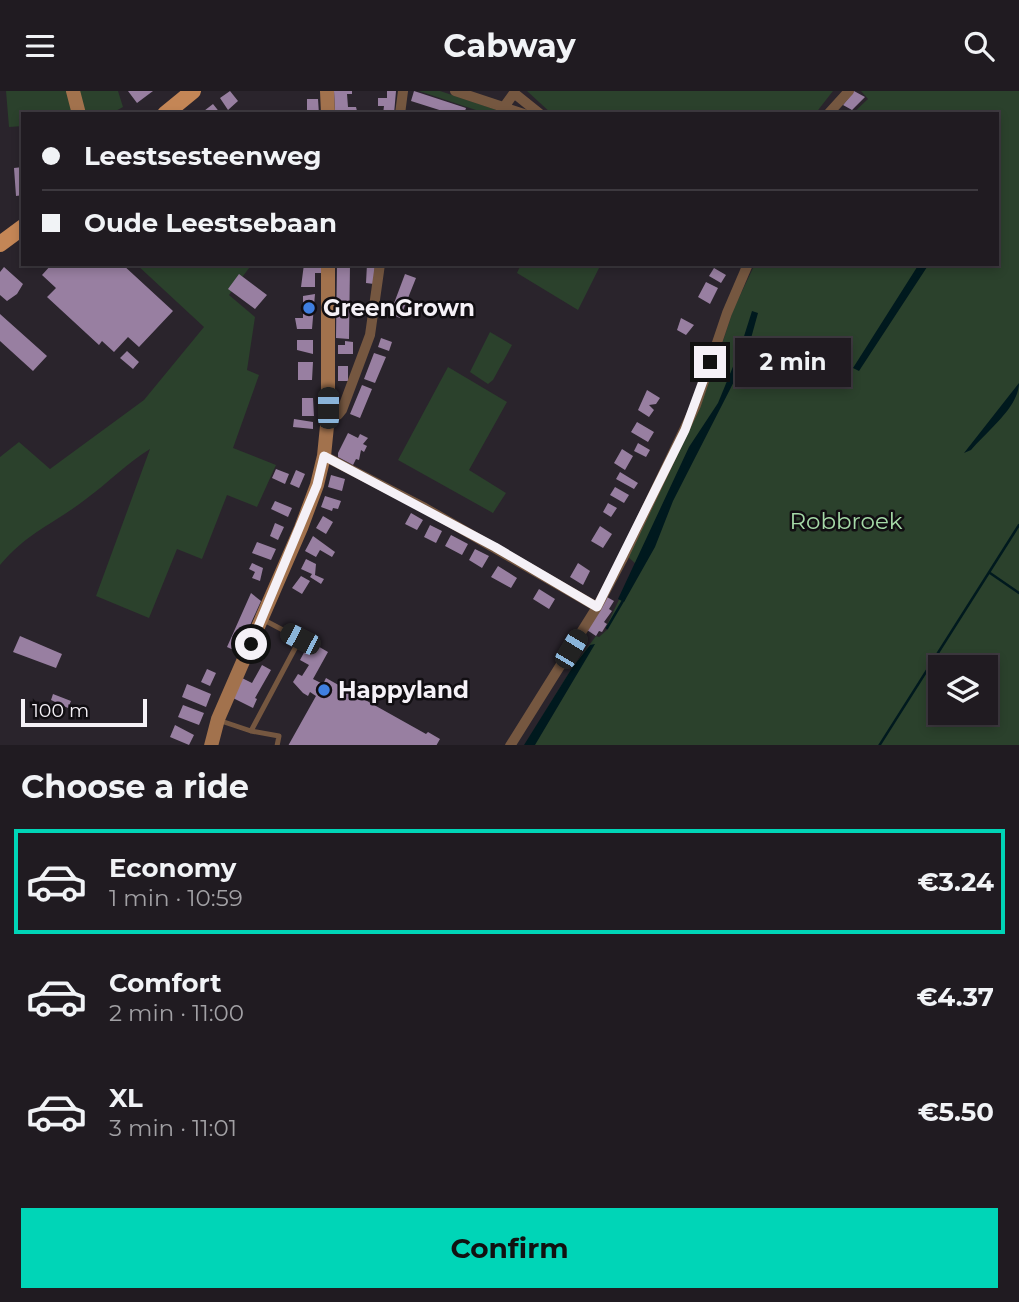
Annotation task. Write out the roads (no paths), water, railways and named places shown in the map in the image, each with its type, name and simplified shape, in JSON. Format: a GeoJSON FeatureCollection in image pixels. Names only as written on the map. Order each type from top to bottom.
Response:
{"type":"FeatureCollection","features":[{"type":"Feature","properties":{"kind":"main road"},"geometry":{"type":"LineString","coordinates":[[167,112],[193,91]]}},
{"type":"Feature","properties":{"kind":"main road"},"geometry":{"type":"LineString","coordinates":[[0,244],[21,228]]}},
{"type":"Feature","properties":{"kind":"street"},"geometry":{"type":"LineString","coordinates":[[74,91],[79,112]]}},
{"type":"Feature","properties":{"kind":"street"},"geometry":{"type":"LineString","coordinates":[[327,91],[328,112]]}},
{"type":"Feature","properties":{"kind":"street"},"geometry":{"type":"LineString","coordinates":[[400,112],[403,91]]}},
{"type":"Feature","properties":{"kind":"street"},"geometry":{"type":"LineString","coordinates":[[455,91],[518,112]]}},
{"type":"Feature","properties":{"kind":"street"},"geometry":{"type":"LineString","coordinates":[[830,112],[849,91]]}},
{"type":"Feature","properties":{"kind":"street"},"geometry":{"type":"LineString","coordinates":[[504,107],[514,92],[538,112]]}},
{"type":"Feature","properties":{"kind":"street"},"geometry":{"type":"LineString","coordinates":[[211,745],[218,719],[317,485],[324,456],[328,416],[328,266]]}},
{"type":"Feature","properties":{"kind":"street"},"geometry":{"type":"LineString","coordinates":[[328,416],[338,415],[342,410],[370,335],[380,266]]}},
{"type":"Feature","properties":{"kind":"street"},"geometry":{"type":"LineString","coordinates":[[510,745],[597,607],[622,560],[696,405],[727,313],[747,266]]}},
{"type":"Feature","properties":{"kind":"street"},"geometry":{"type":"LineString","coordinates":[[324,456],[495,547],[597,607]]}},
{"type":"Feature","properties":{"kind":"lane"},"geometry":{"type":"LineString","coordinates":[[251,731],[300,639],[262,619]]}},
{"type":"Feature","properties":{"kind":"lane"},"geometry":{"type":"LineString","coordinates":[[218,719],[251,731],[279,736],[277,745]]}},
{"type":"Feature","properties":{"kind":"water"},"geometry":{"type":"Polygon","coordinates":[[[918,266],[928,266],[859,371],[853,368],[918,266]]]}},
{"type":"Feature","properties":{"kind":"water"},"geometry":{"type":"Polygon","coordinates":[[[752,311],[758,313],[745,360],[673,501],[655,547],[624,602],[618,599],[689,447],[718,403],[752,311]]]}},
{"type":"Feature","properties":{"kind":"water"},"geometry":{"type":"Polygon","coordinates":[[[1019,383],[1014,401],[1001,419],[971,450],[964,453],[1019,383]]]}},
{"type":"Feature","properties":{"kind":"water"},"geometry":{"type":"Polygon","coordinates":[[[595,644],[535,745],[524,745],[572,668],[590,645],[595,644]]]}},
{"type":"Feature","properties":{"kind":"waterway"},"geometry":{"type":"LineString","coordinates":[[880,745],[1019,525]]}},
{"type":"Feature","properties":{"kind":"waterway"},"geometry":{"type":"LineString","coordinates":[[990,573],[1019,593]]}},
{"type":"Feature","properties":{"kind":"waterway"},"geometry":{"type":"LineString","coordinates":[[607,628],[624,599]]}},
{"type":"Feature","properties":{"kind":"place","name":"GreenGrown"},"geometry":{"type":"Point","coordinates":[309,308]}},
{"type":"Feature","properties":{"kind":"place","name":"Happyland"},"geometry":{"type":"Point","coordinates":[324,690]}},
{"type":"Feature","properties":{"kind":"park label","name":"Robbroek"},"geometry":{"type":"Point","coordinates":[846,521]}}]}
